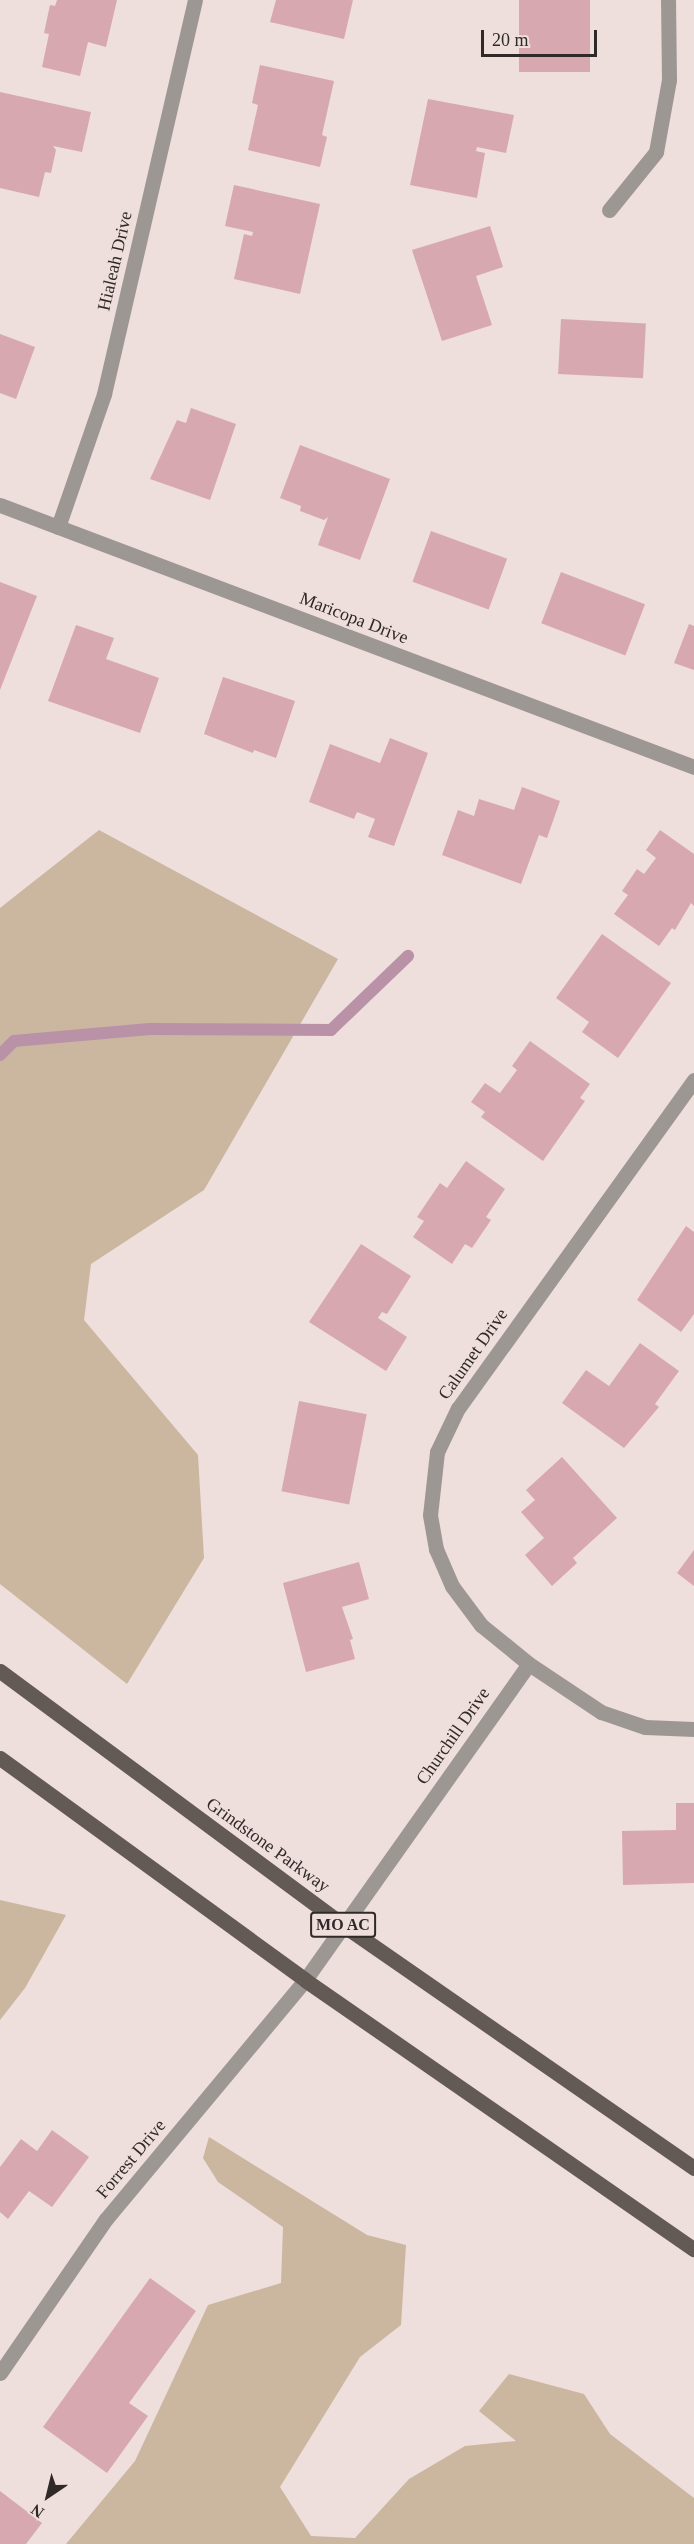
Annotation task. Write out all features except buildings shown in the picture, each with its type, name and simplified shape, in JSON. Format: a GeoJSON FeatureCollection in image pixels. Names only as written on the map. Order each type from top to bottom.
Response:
{"type":"FeatureCollection","features":[{"type":"Feature","properties":{"kind":"main road","name":"Grindstone Parkway"},"geometry":{"type":"LineString","coordinates":[[0,1671],[343,1925],[694,2168]]}},
{"type":"Feature","properties":{"kind":"main road"},"geometry":{"type":"LineString","coordinates":[[0,1758],[305,1980],[694,2249]]}},
{"type":"Feature","properties":{"kind":"street","name":"Hialeah Drive"},"geometry":{"type":"LineString","coordinates":[[58,527],[104,394],[195,0]]}},
{"type":"Feature","properties":{"kind":"street"},"geometry":{"type":"LineString","coordinates":[[609,210],[656,152],[669,80],[668,0]]}},
{"type":"Feature","properties":{"kind":"street","name":"Maricopa Drive"},"geometry":{"type":"LineString","coordinates":[[0,505],[694,767]]}},
{"type":"Feature","properties":{"kind":"street","name":"Calumet Drive"},"geometry":{"type":"LineString","coordinates":[[529,1664],[481,1625],[452,1586],[436,1549],[430,1515],[437,1452],[458,1408],[694,1080]]}},
{"type":"Feature","properties":{"kind":"street"},"geometry":{"type":"LineString","coordinates":[[529,1664],[601,1712],[645,1727],[694,1729]]}},
{"type":"Feature","properties":{"kind":"street","name":"Churchill Drive"},"geometry":{"type":"LineString","coordinates":[[305,1980],[529,1664]]}},
{"type":"Feature","properties":{"kind":"street","name":"Forrest Drive"},"geometry":{"type":"LineString","coordinates":[[0,2373],[106,2219],[305,1980]]}},
{"type":"Feature","properties":{"kind":"shaded area"},"geometry":{"type":"Polygon","coordinates":[[[99,830],[338,959],[204,1190],[91,1264],[84,1320],[198,1455],[204,1558],[127,1684],[0,1584],[0,908],[99,830]]]}},
{"type":"Feature","properties":{"kind":"shaded area"},"geometry":{"type":"Polygon","coordinates":[[[0,1900],[66,1915],[25,1988],[0,2020],[0,1900]]]}},
{"type":"Feature","properties":{"kind":"shaded area"},"geometry":{"type":"Polygon","coordinates":[[[209,2137],[367,2235],[406,2245],[401,2325],[360,2357],[280,2487],[311,2536],[355,2538],[409,2479],[465,2446],[516,2441],[479,2411],[509,2374],[584,2394],[610,2434],[694,2498],[694,2544],[66,2544],[135,2461],[208,2305],[281,2283],[283,2227],[218,2182],[203,2158],[209,2137]]]}},
{"type":"Feature","properties":{"kind":"waterway"},"geometry":{"type":"LineString","coordinates":[[0,1055],[14,1041],[149,1029],[331,1030],[408,956]]}}]}
